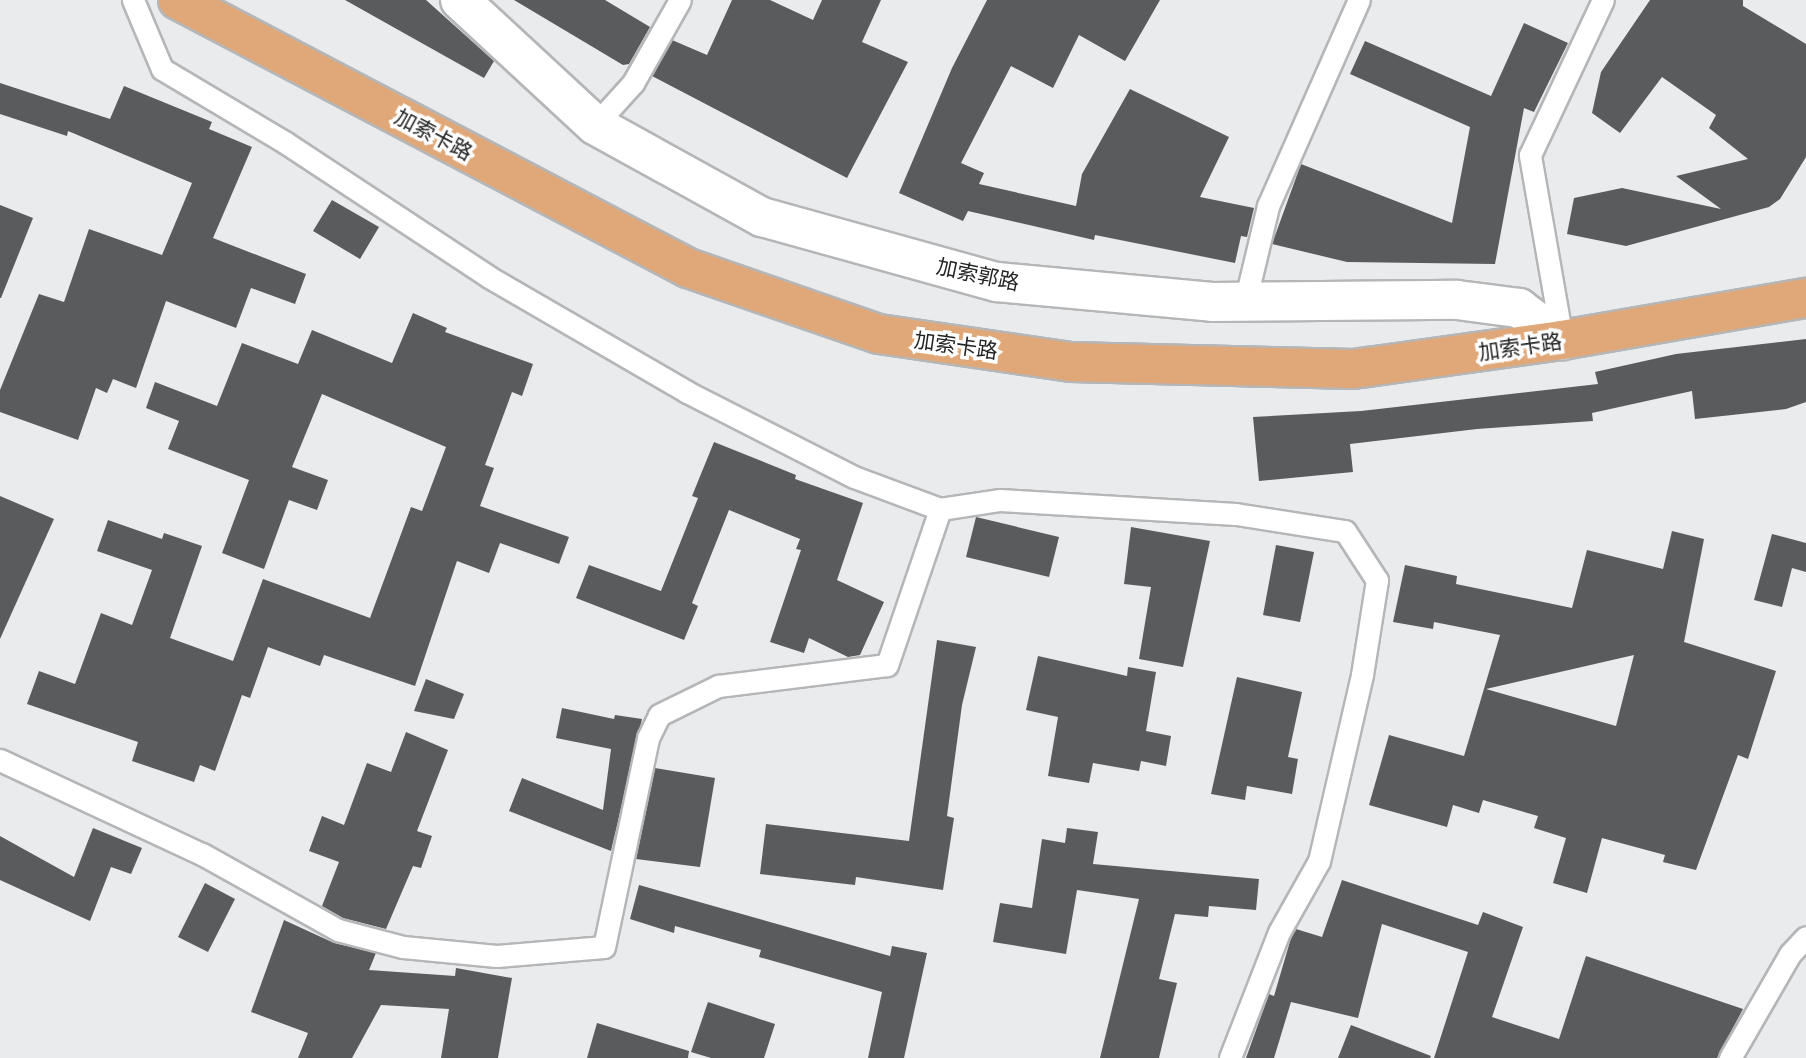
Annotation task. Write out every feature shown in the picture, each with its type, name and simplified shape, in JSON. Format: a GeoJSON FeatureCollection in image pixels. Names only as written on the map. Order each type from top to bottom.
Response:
{"type":"FeatureCollection","features":[{"type":"Feature","properties":{"kind":"main road","name":"加索卡路"},"geometry":{"type":"LineString","coordinates":[[178,0],[688,268],[879,334],[1071,362],[1353,369],[1562,340],[1806,298]]}},
{"type":"Feature","properties":{"kind":"street","name":"加索郭路"},"geometry":{"type":"LineString","coordinates":[[460,0],[595,125],[762,218],[984,279],[1212,303],[1457,299],[1520,308],[1562,340]]}},
{"type":"Feature","properties":{"kind":"lane"},"geometry":{"type":"LineString","coordinates":[[133,0],[162,69],[286,143],[489,277],[723,410],[854,477],[940,509],[1000,500],[1236,514],[1345,531],[1377,580],[1362,675],[1319,861],[1279,932],[1230,1058]]}},
{"type":"Feature","properties":{"kind":"lane"},"geometry":{"type":"LineString","coordinates":[[595,125],[633,83],[680,0]]}},
{"type":"Feature","properties":{"kind":"lane"},"geometry":{"type":"LineString","coordinates":[[1245,302],[1268,206],[1359,0]]}},
{"type":"Feature","properties":{"kind":"lane"},"geometry":{"type":"LineString","coordinates":[[1562,340],[1530,155],[1603,0]]}},
{"type":"Feature","properties":{"kind":"lane"},"geometry":{"type":"LineString","coordinates":[[0,760],[202,854],[338,930],[403,947],[497,957],[604,947],[648,738],[659,715],[718,686],[887,665],[940,509]]}},
{"type":"Feature","properties":{"kind":"lane"},"geometry":{"type":"LineString","coordinates":[[1730,1058],[1790,954],[1806,937]]}},
{"type":"Feature","properties":{"kind":"building"},"geometry":{"type":"Polygon","coordinates":[[[345,0],[426,0],[494,61],[484,78],[345,0]]]}},
{"type":"Feature","properties":{"kind":"building"},"geometry":{"type":"Polygon","coordinates":[[[514,0],[605,0],[650,27],[629,64],[623,65],[514,0]]]}},
{"type":"Feature","properties":{"kind":"building"},"geometry":{"type":"Polygon","coordinates":[[[732,0],[770,0],[813,20],[822,0],[881,0],[862,42],[908,62],[847,178],[652,76],[672,40],[707,55],[732,0]]]}},
{"type":"Feature","properties":{"kind":"building"},"geometry":{"type":"Polygon","coordinates":[[[987,0],[1160,0],[1125,61],[1079,35],[1053,88],[1011,66],[961,163],[984,173],[979,184],[1076,206],[1082,174],[1130,89],[1229,137],[1200,197],[1254,208],[1247,237],[1241,236],[1235,263],[1095,235],[1094,240],[968,211],[963,221],[899,193],[952,68],[987,0]]]}},
{"type":"Feature","properties":{"kind":"building"},"geometry":{"type":"Polygon","coordinates":[[[1650,0],[1743,0],[1743,6],[1806,44],[1806,157],[1780,199],[1769,207],[1626,246],[1567,234],[1574,198],[1622,188],[1721,209],[1676,176],[1748,159],[1709,128],[1716,115],[1662,77],[1620,133],[1592,113],[1601,72],[1650,0]]]}},
{"type":"Feature","properties":{"kind":"building"},"geometry":{"type":"Polygon","coordinates":[[[1524,23],[1568,43],[1534,112],[1524,108],[1495,264],[1347,262],[1272,244],[1301,164],[1452,223],[1470,127],[1350,74],[1365,41],[1491,96],[1524,23]]]}},
{"type":"Feature","properties":{"kind":"building"},"geometry":{"type":"Polygon","coordinates":[[[0,83],[110,119],[124,86],[212,122],[209,129],[252,147],[213,238],[306,274],[295,304],[251,288],[236,328],[166,301],[136,388],[113,379],[107,393],[96,388],[78,440],[0,412],[0,390],[39,294],[64,302],[89,229],[162,255],[192,183],[68,131],[67,136],[0,114],[0,83]]]}},
{"type":"Feature","properties":{"kind":"building"},"geometry":{"type":"Polygon","coordinates":[[[332,200],[379,227],[360,259],[313,231],[332,200]]]}},
{"type":"Feature","properties":{"kind":"building"},"geometry":{"type":"Polygon","coordinates":[[[0,205],[33,218],[1,298],[0,298],[0,205]]]}},
{"type":"Feature","properties":{"kind":"building"},"geometry":{"type":"Polygon","coordinates":[[[413,313],[447,328],[445,332],[533,364],[522,396],[512,392],[485,465],[494,468],[480,506],[569,537],[559,564],[500,543],[489,573],[457,561],[415,686],[324,655],[320,666],[268,647],[250,698],[242,695],[215,771],[200,765],[194,782],[132,761],[138,742],[27,704],[39,671],[75,684],[101,613],[132,625],[152,570],[97,551],[108,520],[162,539],[164,533],[202,546],[170,638],[233,661],[263,579],[370,618],[411,507],[422,511],[446,447],[322,394],[292,467],[328,480],[317,510],[289,500],[264,569],[222,553],[249,480],[168,449],[179,421],[146,408],[155,382],[217,406],[242,343],[298,364],[312,330],[392,363],[413,313]]]}},
{"type":"Feature","properties":{"kind":"building"},"geometry":{"type":"Polygon","coordinates":[[[1806,339],[1806,402],[1786,409],[1695,419],[1692,391],[1592,413],[1593,421],[1477,429],[1350,444],[1353,472],[1259,481],[1253,417],[1361,411],[1598,384],[1595,372],[1676,354],[1806,339]]]}},
{"type":"Feature","properties":{"kind":"building"},"geometry":{"type":"Polygon","coordinates":[[[714,442],[796,475],[795,479],[863,503],[837,580],[884,602],[860,655],[848,657],[809,638],[804,653],[770,642],[801,550],[796,549],[800,539],[729,510],[692,603],[698,606],[684,640],[576,598],[589,565],[661,591],[698,498],[692,496],[714,442]]]}},
{"type":"Feature","properties":{"kind":"building"},"geometry":{"type":"Polygon","coordinates":[[[0,496],[54,519],[0,639],[0,496]]]}},
{"type":"Feature","properties":{"kind":"building"},"geometry":{"type":"Polygon","coordinates":[[[976,517],[1059,537],[1049,577],[966,557],[976,517]]]}},
{"type":"Feature","properties":{"kind":"building"},"geometry":{"type":"Polygon","coordinates":[[[1131,527],[1210,541],[1183,667],[1139,659],[1151,587],[1124,584],[1131,527]]]}},
{"type":"Feature","properties":{"kind":"building"},"geometry":{"type":"Polygon","coordinates":[[[1672,531],[1704,539],[1684,642],[1776,671],[1748,759],[1738,755],[1696,870],[1663,862],[1665,855],[1602,838],[1587,893],[1553,883],[1566,838],[1534,828],[1538,816],[1483,800],[1479,813],[1453,805],[1447,827],[1369,805],[1389,735],[1464,756],[1500,635],[1434,622],[1433,629],[1393,622],[1405,565],[1457,576],[1456,584],[1572,608],[1587,550],[1663,569],[1672,531]],[[1634,655],[1486,689],[1616,726],[1634,655]]]}},
{"type":"Feature","properties":{"kind":"building"},"geometry":{"type":"Polygon","coordinates":[[[1772,534],[1806,543],[1806,572],[1792,568],[1782,607],[1754,600],[1772,534]]]}},
{"type":"Feature","properties":{"kind":"building"},"geometry":{"type":"Polygon","coordinates":[[[1276,545],[1314,552],[1300,622],[1263,615],[1276,545]]]}},
{"type":"Feature","properties":{"kind":"building"},"geometry":{"type":"Polygon","coordinates":[[[937,640],[976,647],[962,705],[947,816],[954,818],[943,890],[856,877],[855,885],[760,874],[766,824],[909,841],[937,640]]]}},
{"type":"Feature","properties":{"kind":"building"},"geometry":{"type":"Polygon","coordinates":[[[1038,656],[1127,676],[1128,667],[1156,672],[1146,731],[1171,736],[1166,766],[1141,761],[1139,771],[1093,763],[1089,783],[1048,776],[1058,717],[1026,710],[1038,656]]]}},
{"type":"Feature","properties":{"kind":"building"},"geometry":{"type":"Polygon","coordinates":[[[1237,677],[1302,692],[1288,757],[1298,759],[1292,794],[1247,786],[1245,800],[1211,794],[1237,677]]]}},
{"type":"Feature","properties":{"kind":"building"},"geometry":{"type":"Polygon","coordinates":[[[426,679],[464,694],[454,719],[414,711],[426,679]]]}},
{"type":"Feature","properties":{"kind":"building"},"geometry":{"type":"Polygon","coordinates":[[[562,708],[614,719],[615,715],[642,719],[611,851],[509,811],[522,778],[603,810],[611,749],[556,738],[562,708]]]}},
{"type":"Feature","properties":{"kind":"building"},"geometry":{"type":"Polygon","coordinates":[[[406,732],[448,750],[417,831],[432,836],[421,868],[413,866],[386,929],[343,918],[322,906],[339,862],[309,851],[322,816],[344,825],[367,763],[391,772],[406,732]]]}},
{"type":"Feature","properties":{"kind":"building"},"geometry":{"type":"Polygon","coordinates":[[[655,768],[715,778],[700,867],[636,859],[655,768]]]}},
{"type":"Feature","properties":{"kind":"building"},"geometry":{"type":"Polygon","coordinates":[[[93,828],[142,848],[131,874],[111,867],[90,921],[0,880],[0,836],[74,877],[93,828]]]}},
{"type":"Feature","properties":{"kind":"building"},"geometry":{"type":"Polygon","coordinates":[[[1067,828],[1098,832],[1093,864],[1259,879],[1256,910],[1209,906],[1208,917],[1175,914],[1159,979],[1177,983],[1159,1058],[1100,1058],[1139,899],[1077,890],[1066,954],[993,942],[1000,903],[1032,908],[1042,839],[1065,843],[1067,828]]]}},
{"type":"Feature","properties":{"kind":"building"},"geometry":{"type":"Polygon","coordinates":[[[1342,880],[1478,925],[1483,912],[1523,927],[1492,1017],[1559,1039],[1586,956],[1743,1009],[1717,1058],[1434,1058],[1468,952],[1382,924],[1358,1018],[1291,1002],[1274,1058],[1246,1058],[1269,994],[1274,996],[1291,938],[1296,929],[1322,937],[1342,880]]]}},
{"type":"Feature","properties":{"kind":"building"},"geometry":{"type":"Polygon","coordinates":[[[205,883],[235,899],[208,952],[178,937],[205,883]]]}},
{"type":"Feature","properties":{"kind":"building"},"geometry":{"type":"Polygon","coordinates":[[[639,885],[890,956],[892,946],[927,953],[904,1058],[868,1058],[882,992],[759,957],[761,950],[675,926],[674,933],[630,919],[639,885]]]}},
{"type":"Feature","properties":{"kind":"building"},"geometry":{"type":"Polygon","coordinates":[[[284,920],[334,943],[376,953],[369,970],[455,976],[456,968],[512,978],[498,1058],[441,1058],[449,1009],[381,1005],[352,1058],[298,1058],[308,1033],[251,1012],[284,920]]]}},
{"type":"Feature","properties":{"kind":"building"},"geometry":{"type":"Polygon","coordinates":[[[708,1002],[775,1024],[764,1058],[711,1058],[691,1052],[708,1002]]]}},
{"type":"Feature","properties":{"kind":"building"},"geometry":{"type":"Polygon","coordinates":[[[597,1023],[689,1051],[688,1058],[587,1058],[597,1023]]]}},
{"type":"Feature","properties":{"kind":"building"},"geometry":{"type":"Polygon","coordinates":[[[1351,1025],[1431,1056],[1338,1058],[1351,1025]]]}}]}
